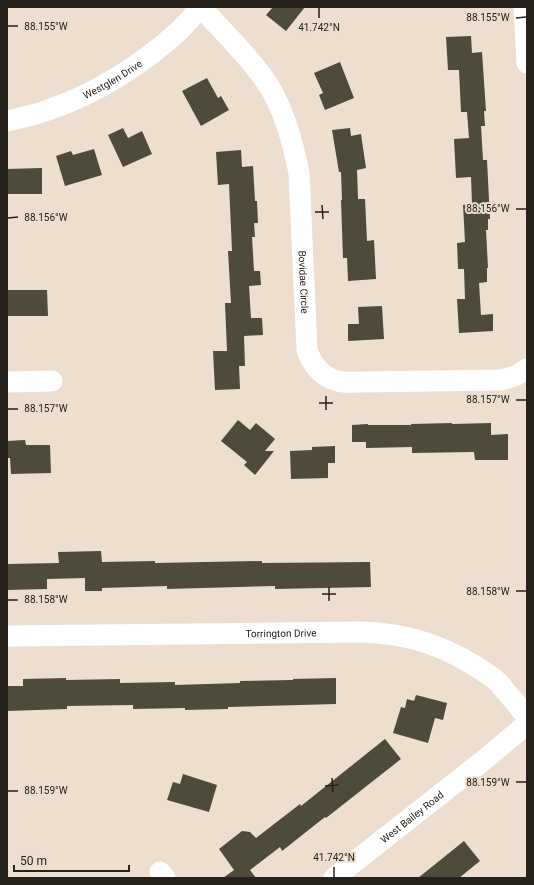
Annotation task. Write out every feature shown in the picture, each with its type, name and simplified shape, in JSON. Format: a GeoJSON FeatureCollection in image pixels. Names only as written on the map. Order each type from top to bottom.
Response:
{"type":"FeatureCollection","features":[{"type":"Feature","properties":{"kind":"street","name":"Westglen Drive"},"geometry":{"type":"LineString","coordinates":[[7,121],[49,110],[88,94],[121,75],[150,56],[181,29],[201,7]]}},
{"type":"Feature","properties":{"kind":"street","name":"Bovidae Circle"},"geometry":{"type":"LineString","coordinates":[[201,7],[251,62],[269,87],[290,132],[298,173],[308,350],[310,359],[317,368],[325,376],[339,381],[361,382],[502,380],[515,376],[527,369]]}},
{"type":"Feature","properties":{"kind":"street"},"geometry":{"type":"LineString","coordinates":[[524,7],[527,63]]}},
{"type":"Feature","properties":{"kind":"street"},"geometry":{"type":"LineString","coordinates":[[7,382],[52,381]]}},
{"type":"Feature","properties":{"kind":"street","name":"Torrington Drive"},"geometry":{"type":"LineString","coordinates":[[7,636],[376,632],[402,636],[435,645],[455,654],[485,672],[499,682],[527,717]]}},
{"type":"Feature","properties":{"kind":"street","name":"West Bailey Road"},"geometry":{"type":"LineString","coordinates":[[334,878],[484,760],[527,724]]}},
{"type":"Feature","properties":{"kind":"building"},"geometry":{"type":"Polygon","coordinates":[[[273,7],[305,7],[286,31],[266,15],[273,7]]]}},
{"type":"Feature","properties":{"kind":"building"},"geometry":{"type":"Polygon","coordinates":[[[471,36],[472,53],[482,52],[486,111],[484,111],[485,126],[481,126],[483,160],[487,160],[490,219],[488,219],[488,230],[486,230],[488,268],[487,282],[479,283],[481,315],[493,314],[493,331],[459,333],[457,299],[465,299],[464,269],[458,269],[457,243],[465,242],[463,205],[472,204],[471,177],[456,178],[454,139],[469,138],[467,112],[461,112],[459,70],[448,70],[446,37],[471,36]]]}},
{"type":"Feature","properties":{"kind":"building"},"geometry":{"type":"Polygon","coordinates":[[[340,62],[354,98],[325,110],[319,95],[323,93],[314,73],[340,62]]]}},
{"type":"Feature","properties":{"kind":"building"},"geometry":{"type":"Polygon","coordinates":[[[207,78],[218,98],[221,96],[229,110],[201,126],[182,91],[207,78]]]}},
{"type":"Feature","properties":{"kind":"building"},"geometry":{"type":"Polygon","coordinates":[[[123,128],[128,138],[142,131],[152,154],[123,167],[108,135],[123,128]]]}},
{"type":"Feature","properties":{"kind":"building"},"geometry":{"type":"Polygon","coordinates":[[[350,128],[351,136],[361,134],[366,168],[357,170],[358,199],[365,199],[367,241],[374,240],[376,279],[348,281],[347,258],[343,258],[341,172],[339,172],[332,130],[350,128]]]}},
{"type":"Feature","properties":{"kind":"building"},"geometry":{"type":"Polygon","coordinates":[[[94,149],[102,175],[65,186],[56,156],[71,151],[73,155],[94,149]]]}},
{"type":"Feature","properties":{"kind":"building"},"geometry":{"type":"Polygon","coordinates":[[[241,150],[242,167],[253,166],[258,223],[254,223],[255,237],[252,237],[254,271],[260,271],[261,285],[249,286],[251,318],[262,318],[263,335],[244,336],[245,366],[239,366],[240,389],[215,390],[213,351],[227,351],[225,303],[231,303],[228,251],[232,251],[229,184],[218,185],[216,152],[241,150]]]}},
{"type":"Feature","properties":{"kind":"building"},"geometry":{"type":"Polygon","coordinates":[[[42,168],[42,194],[7,194],[7,169],[42,168]]]}},
{"type":"Feature","properties":{"kind":"building"},"geometry":{"type":"Polygon","coordinates":[[[7,290],[47,290],[48,316],[7,316],[7,290]]]}},
{"type":"Feature","properties":{"kind":"building"},"geometry":{"type":"Polygon","coordinates":[[[382,306],[384,339],[348,341],[348,324],[359,324],[358,307],[382,306]]]}},
{"type":"Feature","properties":{"kind":"building"},"geometry":{"type":"Polygon","coordinates":[[[238,420],[250,430],[256,423],[275,439],[265,451],[274,451],[255,475],[244,465],[247,462],[221,441],[238,420]]]}},
{"type":"Feature","properties":{"kind":"building"},"geometry":{"type":"Polygon","coordinates":[[[491,423],[491,435],[508,434],[508,460],[475,460],[474,452],[412,453],[412,447],[366,448],[366,442],[352,442],[352,425],[491,423]]]}},
{"type":"Feature","properties":{"kind":"building"},"geometry":{"type":"Polygon","coordinates":[[[25,440],[26,445],[50,445],[51,473],[11,474],[10,458],[7,458],[7,441],[25,440]]]}},
{"type":"Feature","properties":{"kind":"building"},"geometry":{"type":"Polygon","coordinates":[[[335,446],[335,463],[328,463],[328,478],[291,479],[290,451],[312,450],[312,447],[335,446]]]}},
{"type":"Feature","properties":{"kind":"building"},"geometry":{"type":"Polygon","coordinates":[[[101,551],[102,562],[370,562],[371,587],[275,589],[275,586],[167,589],[167,586],[102,588],[102,591],[85,591],[85,578],[47,579],[47,589],[7,590],[7,564],[59,563],[58,552],[101,551]]]}},
{"type":"Feature","properties":{"kind":"building"},"geometry":{"type":"Polygon","coordinates":[[[66,678],[66,680],[120,679],[120,683],[175,682],[175,685],[336,678],[336,704],[228,707],[228,709],[185,710],[185,708],[133,709],[133,705],[67,706],[67,709],[7,711],[7,686],[23,686],[23,679],[66,678]]]}},
{"type":"Feature","properties":{"kind":"building"},"geometry":{"type":"Polygon","coordinates":[[[416,695],[447,703],[443,720],[435,718],[428,743],[393,733],[401,707],[405,708],[407,699],[414,701],[416,695]]]}},
{"type":"Feature","properties":{"kind":"building"},"geometry":{"type":"Polygon","coordinates":[[[385,739],[401,759],[282,851],[280,847],[250,870],[256,878],[223,878],[234,870],[219,849],[242,831],[250,832],[256,838],[300,804],[301,806],[385,739]]]}},
{"type":"Feature","properties":{"kind":"building"},"geometry":{"type":"Polygon","coordinates":[[[183,774],[217,785],[209,812],[167,800],[173,782],[180,784],[183,774]]]}},
{"type":"Feature","properties":{"kind":"building"},"geometry":{"type":"Polygon","coordinates":[[[464,841],[480,861],[459,878],[418,878],[464,841]]]}}]}
